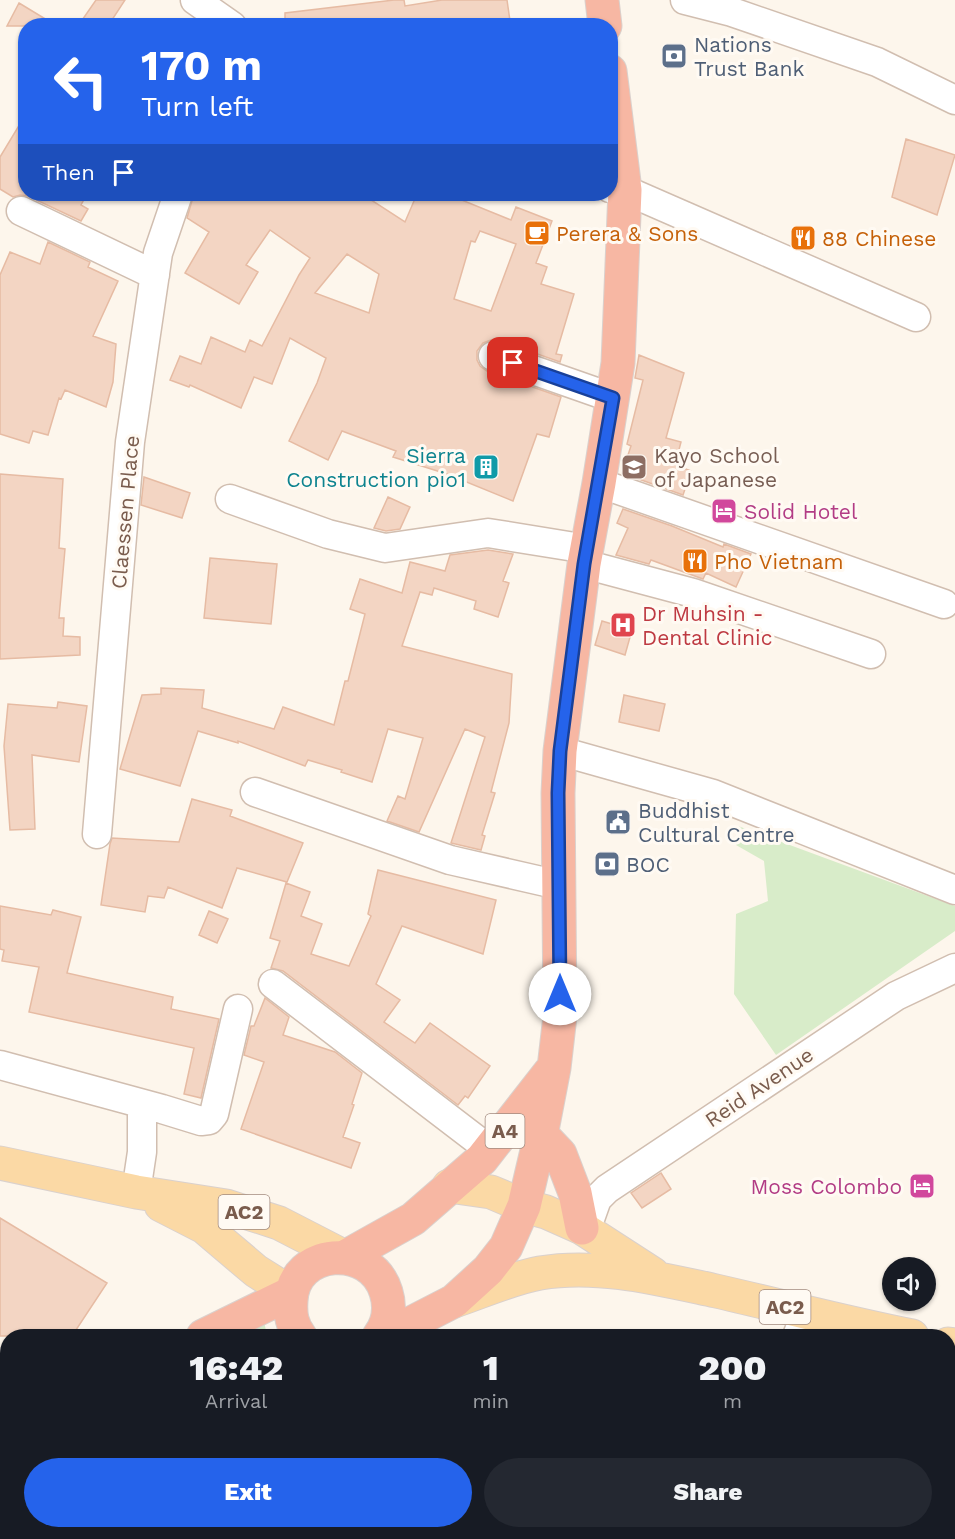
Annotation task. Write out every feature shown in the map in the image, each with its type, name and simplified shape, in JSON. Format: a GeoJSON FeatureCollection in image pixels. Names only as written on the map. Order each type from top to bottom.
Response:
{"type":"FeatureCollection","features":[{"type":"Feature","properties":{"kind":"highway"},"geometry":{"type":"LineString","coordinates":[[602,0],[604,18]]}},
{"type":"Feature","properties":{"kind":"highway","name":"A4"},"geometry":{"type":"LineString","coordinates":[[400,1329],[454,1301],[488,1270],[506,1246],[524,1206],[554,1068],[560,1016],[558,793],[560,751],[585,556],[618,363],[618,189]]}},
{"type":"Feature","properties":{"kind":"highway","name":"A4"},"geometry":{"type":"LineString","coordinates":[[345,1257],[413,1220],[490,1150],[554,1068]]}},
{"type":"Feature","properties":{"kind":"highway"},"geometry":{"type":"LineString","coordinates":[[541,1134],[560,1154],[575,1193],[584,1229]]}},
{"type":"Feature","properties":{"kind":"highway"},"geometry":{"type":"LineString","coordinates":[[295,1329],[290,1315],[291,1293],[297,1281],[305,1270],[324,1260],[345,1257],[362,1263],[375,1272],[384,1285],[388,1300],[388,1316],[383,1329]]}},
{"type":"Feature","properties":{"kind":"highway"},"geometry":{"type":"LineString","coordinates":[[217,1329],[291,1293]]}},
{"type":"Feature","properties":{"kind":"main road","name":"AC2"},"geometry":{"type":"LineString","coordinates":[[0,1163],[136,1192],[226,1206],[279,1223],[345,1257]]}},
{"type":"Feature","properties":{"kind":"main road","name":"AC2"},"geometry":{"type":"LineString","coordinates":[[449,1186],[491,1192],[524,1206],[546,1212],[584,1229],[659,1278]]}},
{"type":"Feature","properties":{"kind":"main road","name":"AC2"},"geometry":{"type":"LineString","coordinates":[[136,1192],[204,1227],[256,1271],[291,1293]]}},
{"type":"Feature","properties":{"kind":"main road","name":"AC2"},"geometry":{"type":"LineString","coordinates":[[454,1301],[541,1273],[584,1270],[659,1278],[802,1324],[840,1322],[876,1329]]}},
{"type":"Feature","properties":{"kind":"street"},"geometry":{"type":"LineString","coordinates":[[195,0],[221,18]]}},
{"type":"Feature","properties":{"kind":"street"},"geometry":{"type":"LineString","coordinates":[[685,0],[732,12],[877,62],[955,100]]}},
{"type":"Feature","properties":{"kind":"street"},"geometry":{"type":"LineString","coordinates":[[618,189],[916,317]]}},
{"type":"Feature","properties":{"kind":"street","name":"Claessen Place"},"geometry":{"type":"LineString","coordinates":[[97,834],[130,442],[158,253],[176,201]]}},
{"type":"Feature","properties":{"kind":"street"},"geometry":{"type":"LineString","coordinates":[[21,211],[155,275]]}},
{"type":"Feature","properties":{"kind":"street"},"geometry":{"type":"LineString","coordinates":[[493,356],[613,398]]}},
{"type":"Feature","properties":{"kind":"street"},"geometry":{"type":"LineString","coordinates":[[599,483],[944,604]]}},
{"type":"Feature","properties":{"kind":"street"},"geometry":{"type":"LineString","coordinates":[[230,499],[328,534],[385,548],[488,533],[585,556],[871,654]]}},
{"type":"Feature","properties":{"kind":"street"},"geometry":{"type":"LineString","coordinates":[[560,751],[713,794],[955,890]]}},
{"type":"Feature","properties":{"kind":"street"},"geometry":{"type":"LineString","coordinates":[[255,792],[450,860],[559,885]]}},
{"type":"Feature","properties":{"kind":"street","name":"Reid Avenue"},"geometry":{"type":"LineString","coordinates":[[584,1229],[597,1199],[607,1189],[896,996],[955,968]]}},
{"type":"Feature","properties":{"kind":"street"},"geometry":{"type":"LineString","coordinates":[[273,984],[490,1150]]}},
{"type":"Feature","properties":{"kind":"street"},"geometry":{"type":"LineString","coordinates":[[0,1065],[201,1121],[209,1120],[214,1114],[238,1009]]}},
{"type":"Feature","properties":{"kind":"street"},"geometry":{"type":"LineString","coordinates":[[136,1192],[142,1152],[142,1104]]}},
{"type":"Feature","properties":{"kind":"green space"},"geometry":{"type":"Polygon","coordinates":[[[738,826],[955,906],[955,931],[776,1055],[734,994],[736,914],[768,901],[764,861],[736,845],[738,826]]]}},
{"type":"Feature","properties":{"kind":"green space"},"geometry":{"type":"Polygon","coordinates":[[[264,1321],[266,1329],[249,1329],[264,1321]]]}},
{"type":"Feature","properties":{"kind":"building"},"geometry":{"type":"Polygon","coordinates":[[[96,0],[125,0],[113,18],[84,18],[96,0]]]}},
{"type":"Feature","properties":{"kind":"building"},"geometry":{"type":"Polygon","coordinates":[[[394,0],[404,0],[405,6],[442,0],[507,0],[510,18],[285,18],[285,13],[394,0]]]}},
{"type":"Feature","properties":{"kind":"building"},"geometry":{"type":"Polygon","coordinates":[[[19,3],[44,18],[18,18],[18,26],[7,26],[19,3]]]}},
{"type":"Feature","properties":{"kind":"building"},"geometry":{"type":"Polygon","coordinates":[[[18,127],[18,196],[13,197],[0,189],[0,157],[18,127]]]}},
{"type":"Feature","properties":{"kind":"building"},"geometry":{"type":"Polygon","coordinates":[[[906,139],[955,155],[937,215],[892,197],[906,139]]]}},
{"type":"Feature","properties":{"kind":"building"},"geometry":{"type":"Polygon","coordinates":[[[39,201],[83,201],[81,205],[88,209],[81,221],[39,201]]]}},
{"type":"Feature","properties":{"kind":"building"},"geometry":{"type":"Polygon","coordinates":[[[192,201],[373,201],[405,222],[414,201],[464,201],[511,220],[516,207],[552,221],[536,263],[547,267],[541,284],[574,294],[556,354],[562,355],[560,362],[498,340],[483,343],[477,351],[480,366],[487,371],[561,397],[549,437],[537,434],[513,501],[447,474],[393,457],[396,451],[342,431],[328,460],[289,441],[317,383],[326,358],[290,338],[272,384],[254,377],[241,408],[190,385],[189,387],[170,380],[180,356],[201,364],[211,337],[245,352],[250,340],[262,346],[310,258],[270,230],[246,265],[258,272],[239,304],[185,273],[209,232],[187,218],[192,201]],[[480,231],[475,242],[471,241],[454,299],[491,311],[516,244],[480,231]],[[347,254],[315,293],[369,313],[379,274],[347,254]]]}},
{"type":"Feature","properties":{"kind":"building"},"geometry":{"type":"Polygon","coordinates":[[[48,242],[90,262],[88,267],[118,281],[93,336],[116,344],[113,382],[106,407],[65,390],[61,399],[59,398],[48,435],[33,431],[29,443],[0,434],[0,275],[10,252],[40,264],[48,242]]]}},
{"type":"Feature","properties":{"kind":"building"},"geometry":{"type":"Polygon","coordinates":[[[639,355],[684,373],[666,438],[681,442],[675,465],[691,471],[683,495],[622,473],[631,446],[627,444],[643,380],[635,378],[639,355]]]}},
{"type":"Feature","properties":{"kind":"building"},"geometry":{"type":"Polygon","coordinates":[[[0,474],[63,479],[59,548],[65,549],[59,618],[64,618],[63,636],[80,637],[80,655],[0,659],[0,474]]]}},
{"type":"Feature","properties":{"kind":"building"},"geometry":{"type":"Polygon","coordinates":[[[144,477],[190,493],[182,518],[141,505],[144,477]]]}},
{"type":"Feature","properties":{"kind":"building"},"geometry":{"type":"Polygon","coordinates":[[[388,497],[410,507],[400,529],[386,531],[374,528],[388,497]]]}},
{"type":"Feature","properties":{"kind":"building"},"geometry":{"type":"Polygon","coordinates":[[[623,509],[723,547],[724,544],[751,554],[736,587],[706,573],[703,579],[651,560],[649,564],[616,555],[628,528],[617,523],[623,509]]]}},
{"type":"Feature","properties":{"kind":"building"},"geometry":{"type":"Polygon","coordinates":[[[488,550],[513,554],[503,581],[509,583],[498,617],[474,609],[476,601],[434,588],[432,595],[420,592],[402,646],[512,674],[509,723],[491,792],[495,793],[482,835],[485,836],[481,850],[451,843],[485,737],[465,729],[419,832],[387,821],[398,796],[405,799],[423,738],[388,729],[372,782],[308,760],[305,766],[238,741],[238,743],[198,731],[180,786],[120,769],[142,695],[161,694],[161,688],[204,690],[202,708],[274,729],[283,707],[334,725],[365,614],[350,609],[360,579],[402,593],[410,562],[445,571],[450,555],[488,550]]]}},
{"type":"Feature","properties":{"kind":"building"},"geometry":{"type":"Polygon","coordinates":[[[210,558],[277,564],[271,624],[204,618],[210,558]]]}},
{"type":"Feature","properties":{"kind":"building"},"geometry":{"type":"Polygon","coordinates":[[[602,621],[632,630],[625,655],[595,645],[602,621]]]}},
{"type":"Feature","properties":{"kind":"building"},"geometry":{"type":"Polygon","coordinates":[[[624,695],[665,704],[659,731],[619,722],[624,695]]]}},
{"type":"Feature","properties":{"kind":"building"},"geometry":{"type":"Polygon","coordinates":[[[58,702],[87,706],[79,762],[32,755],[35,829],[10,830],[4,746],[8,704],[57,708],[58,702]]]}},
{"type":"Feature","properties":{"kind":"building"},"geometry":{"type":"Polygon","coordinates":[[[192,799],[232,810],[230,816],[303,843],[287,882],[237,868],[222,908],[168,887],[164,898],[148,896],[145,912],[101,905],[112,838],[179,842],[192,799]]]}},
{"type":"Feature","properties":{"kind":"building"},"geometry":{"type":"Polygon","coordinates":[[[378,870],[496,900],[483,954],[402,926],[376,984],[400,1000],[384,1022],[415,1043],[430,1023],[490,1066],[468,1098],[465,1096],[458,1105],[283,971],[271,968],[280,941],[270,938],[286,883],[310,892],[301,916],[322,924],[311,954],[349,966],[371,916],[368,914],[378,870]]]}},
{"type":"Feature","properties":{"kind":"building"},"geometry":{"type":"Polygon","coordinates":[[[0,906],[51,915],[53,910],[81,917],[67,973],[173,997],[171,1009],[219,1019],[201,1098],[184,1094],[194,1048],[29,1012],[39,967],[2,961],[4,950],[0,949],[0,906]]]}},
{"type":"Feature","properties":{"kind":"building"},"geometry":{"type":"Polygon","coordinates":[[[209,911],[228,919],[217,943],[199,935],[209,911]]]}},
{"type":"Feature","properties":{"kind":"building"},"geometry":{"type":"Polygon","coordinates":[[[265,998],[289,1017],[283,1035],[335,1052],[362,1073],[343,1137],[360,1143],[351,1168],[241,1129],[264,1062],[244,1055],[251,1026],[254,1026],[265,998]]]}},
{"type":"Feature","properties":{"kind":"building"},"geometry":{"type":"Polygon","coordinates":[[[661,1173],[671,1189],[642,1208],[631,1193],[661,1173]]]}},
{"type":"Feature","properties":{"kind":"building"},"geometry":{"type":"Polygon","coordinates":[[[0,1218],[107,1283],[77,1329],[0,1329],[0,1218]]]}},
{"type":"Feature","properties":{"kind":"place","name":"Nations Trust Bank"},"geometry":{"type":"Point","coordinates":[674,56]}},
{"type":"Feature","properties":{"kind":"place","name":"Perera & Sons"},"geometry":{"type":"Point","coordinates":[537,233]}},
{"type":"Feature","properties":{"kind":"place","name":"88 Chinese"},"geometry":{"type":"Point","coordinates":[803,238]}},
{"type":"Feature","properties":{"kind":"place","name":"Sierra Construction pio1"},"geometry":{"type":"Point","coordinates":[486,467]}},
{"type":"Feature","properties":{"kind":"place","name":"Kayo School of Japanese"},"geometry":{"type":"Point","coordinates":[634,467]}},
{"type":"Feature","properties":{"kind":"place","name":"Solid Hotel"},"geometry":{"type":"Point","coordinates":[724,511]}},
{"type":"Feature","properties":{"kind":"place","name":"Pho Vietnam"},"geometry":{"type":"Point","coordinates":[695,561]}},
{"type":"Feature","properties":{"kind":"place","name":"Dr Muhsin - Dental Clinic"},"geometry":{"type":"Point","coordinates":[623,625]}},
{"type":"Feature","properties":{"kind":"place","name":"Buddhist Cultural Centre"},"geometry":{"type":"Point","coordinates":[618,822]}},
{"type":"Feature","properties":{"kind":"place","name":"BOC"},"geometry":{"type":"Point","coordinates":[607,864]}},
{"type":"Feature","properties":{"kind":"place","name":"Moss Colombo"},"geometry":{"type":"Point","coordinates":[922,1186]}},
{"type":"Feature","properties":{"kind":"route"},"geometry":{"type":"LineString","coordinates":[[513,363],[613,398],[584,564],[560,751],[558,793],[560,994]]}}]}
